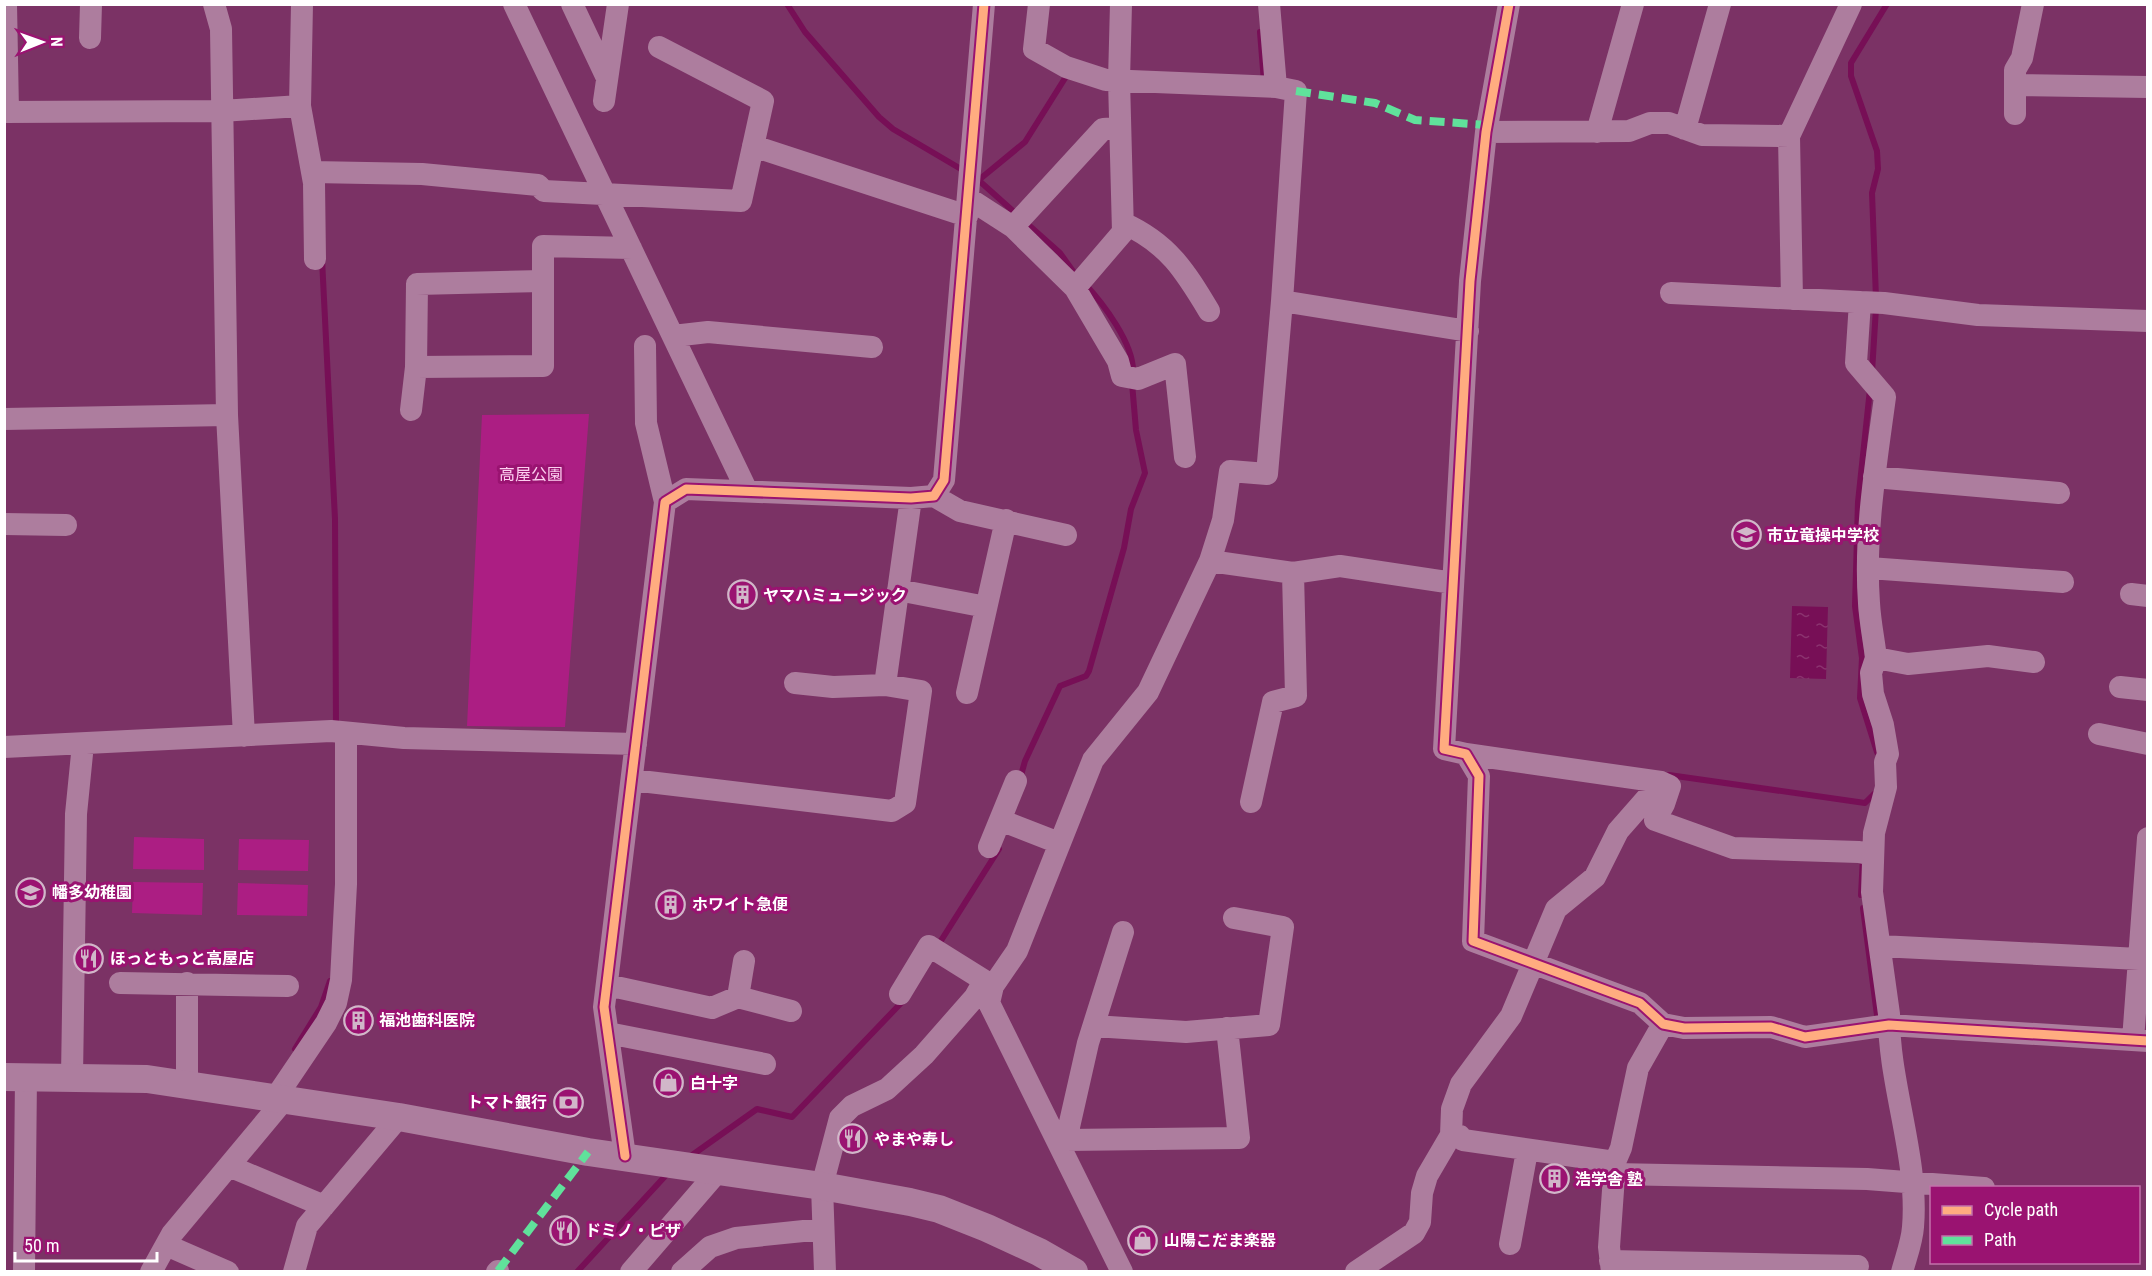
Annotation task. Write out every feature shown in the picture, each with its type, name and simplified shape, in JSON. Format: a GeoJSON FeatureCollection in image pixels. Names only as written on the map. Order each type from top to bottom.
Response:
{"type":"FeatureCollection","features":[{"type":"Feature","properties":{"kind":"street"},"geometry":{"type":"LineString","coordinates":[[6,4],[6,112],[221,111],[300,106]]}},
{"type":"Feature","properties":{"kind":"street"},"geometry":{"type":"LineString","coordinates":[[90,38],[91,4]]}},
{"type":"Feature","properties":{"kind":"street"},"geometry":{"type":"LineString","coordinates":[[214,4],[221,29],[227,415],[244,736]]}},
{"type":"Feature","properties":{"kind":"street"},"geometry":{"type":"LineString","coordinates":[[302,4],[300,106],[316,172],[315,259]]}},
{"type":"Feature","properties":{"kind":"street"},"geometry":{"type":"LineString","coordinates":[[514,4],[747,491]]}},
{"type":"Feature","properties":{"kind":"street"},"geometry":{"type":"LineString","coordinates":[[572,4],[607,78]]}},
{"type":"Feature","properties":{"kind":"street"},"geometry":{"type":"LineString","coordinates":[[604,100],[618,4]]}},
{"type":"Feature","properties":{"kind":"street"},"geometry":{"type":"LineString","coordinates":[[934,496],[944,480],[984,4]]}},
{"type":"Feature","properties":{"kind":"street"},"geometry":{"type":"LineString","coordinates":[[825,1272],[822,1186],[840,1118],[852,1106],[887,1089],[924,1055],[1017,951],[1093,760],[1148,692],[1210,561],[1223,520],[1230,471],[1266,474],[1282,301],[1296,91],[1269,87],[1119,84],[1096,78],[1066,67],[1034,49],[1040,4]]}},
{"type":"Feature","properties":{"kind":"street"},"geometry":{"type":"LineString","coordinates":[[1080,283],[1124,232],[1119,128],[1121,4]]}},
{"type":"Feature","properties":{"kind":"street"},"geometry":{"type":"LineString","coordinates":[[1269,4],[1269,87]]}},
{"type":"Feature","properties":{"kind":"street"},"geometry":{"type":"LineString","coordinates":[[1509,4],[1486,132],[1470,281],[1444,749],[1661,782],[1670,786],[1655,820],[1733,848],[1866,854]]}},
{"type":"Feature","properties":{"kind":"street"},"geometry":{"type":"LineString","coordinates":[[1597,132],[1633,4]]}},
{"type":"Feature","properties":{"kind":"street"},"geometry":{"type":"LineString","coordinates":[[1685,129],[1720,4]]}},
{"type":"Feature","properties":{"kind":"street"},"geometry":{"type":"LineString","coordinates":[[1792,299],[1789,136],[1851,4]]}},
{"type":"Feature","properties":{"kind":"street"},"geometry":{"type":"LineString","coordinates":[[2015,114],[2015,70],[2022,57],[2033,4]]}},
{"type":"Feature","properties":{"kind":"street"},"geometry":{"type":"LineString","coordinates":[[316,172],[423,174],[538,185],[544,191],[741,201],[763,101],[659,47]]}},
{"type":"Feature","properties":{"kind":"street"},"geometry":{"type":"LineString","coordinates":[[2015,85],[2148,87]]}},
{"type":"Feature","properties":{"kind":"street"},"geometry":{"type":"LineString","coordinates":[[1486,132],[1629,131],[1650,123],[1670,123],[1702,135],[1789,136]]}},
{"type":"Feature","properties":{"kind":"street"},"geometry":{"type":"LineString","coordinates":[[1018,222],[1103,129],[1119,128]]}},
{"type":"Feature","properties":{"kind":"street"},"geometry":{"type":"LineString","coordinates":[[753,146],[969,190],[1018,222],[1080,283],[1118,361],[1122,376],[1134,379],[1175,364],[1185,457]]}},
{"type":"Feature","properties":{"kind":"street"},"geometry":{"type":"LineString","coordinates":[[1123,223],[1141,231],[1180,263],[1209,311]]}},
{"type":"Feature","properties":{"kind":"street"},"geometry":{"type":"LineString","coordinates":[[416,367],[543,366],[543,246],[631,248]]}},
{"type":"Feature","properties":{"kind":"street"},"geometry":{"type":"LineString","coordinates":[[411,410],[416,367],[417,284],[543,281]]}},
{"type":"Feature","properties":{"kind":"street"},"geometry":{"type":"LineString","coordinates":[[1671,293],[1872,303],[1978,315],[2148,321]]}},
{"type":"Feature","properties":{"kind":"street"},"geometry":{"type":"LineString","coordinates":[[1282,301],[1468,331]]}},
{"type":"Feature","properties":{"kind":"street"},"geometry":{"type":"LineString","coordinates":[[1872,303],[1856,363],[1886,397],[1874,477],[1869,603],[1876,658],[1871,673],[1873,694],[1883,725],[1888,754],[1885,762],[1886,787],[1866,854],[1880,946],[1883,1025],[1914,1226],[1902,1272]]}},
{"type":"Feature","properties":{"kind":"street"},"geometry":{"type":"LineString","coordinates":[[673,336],[708,332],[872,347]]}},
{"type":"Feature","properties":{"kind":"street"},"geometry":{"type":"LineString","coordinates":[[625,1156],[604,1007],[665,502],[646,423],[645,346]]}},
{"type":"Feature","properties":{"kind":"street"},"geometry":{"type":"LineString","coordinates":[[4,418],[227,415]]}},
{"type":"Feature","properties":{"kind":"street"},"geometry":{"type":"LineString","coordinates":[[1874,477],[2059,493]]}},
{"type":"Feature","properties":{"kind":"street"},"geometry":{"type":"LineString","coordinates":[[665,502],[686,489],[911,498],[934,496],[960,512],[1066,535]]}},
{"type":"Feature","properties":{"kind":"street"},"geometry":{"type":"LineString","coordinates":[[885,685],[911,498]]}},
{"type":"Feature","properties":{"kind":"street"},"geometry":{"type":"LineString","coordinates":[[968,693],[1005,520]]}},
{"type":"Feature","properties":{"kind":"street"},"geometry":{"type":"LineString","coordinates":[[4,524],[66,525]]}},
{"type":"Feature","properties":{"kind":"street"},"geometry":{"type":"LineString","coordinates":[[1210,561],[1293,573],[1340,566],[1453,582]]}},
{"type":"Feature","properties":{"kind":"street"},"geometry":{"type":"LineString","coordinates":[[1869,568],[2063,582]]}},
{"type":"Feature","properties":{"kind":"street"},"geometry":{"type":"LineString","coordinates":[[1251,802],[1273,702],[1296,696],[1293,573]]}},
{"type":"Feature","properties":{"kind":"street"},"geometry":{"type":"LineString","coordinates":[[898,590],[987,607]]}},
{"type":"Feature","properties":{"kind":"street"},"geometry":{"type":"LineString","coordinates":[[1876,658],[1908,664],[1988,656],[2034,662]]}},
{"type":"Feature","properties":{"kind":"street"},"geometry":{"type":"LineString","coordinates":[[632,780],[892,811],[905,803],[921,691],[885,685],[833,687],[795,683]]}},
{"type":"Feature","properties":{"kind":"street"},"geometry":{"type":"LineString","coordinates":[[2120,687],[2148,690]]}},
{"type":"Feature","properties":{"kind":"street"},"geometry":{"type":"LineString","coordinates":[[4,747],[339,732],[404,738],[636,744]]}},
{"type":"Feature","properties":{"kind":"street"},"geometry":{"type":"LineString","coordinates":[[151,1272],[172,1234],[229,1166],[326,1023],[336,1004],[341,980],[346,884],[339,732]]}},
{"type":"Feature","properties":{"kind":"street"},"geometry":{"type":"LineString","coordinates":[[2099,734],[2148,744]]}},
{"type":"Feature","properties":{"kind":"street"},"geometry":{"type":"LineString","coordinates":[[72,1077],[76,814],[83,744]]}},
{"type":"Feature","properties":{"kind":"street"},"geometry":{"type":"LineString","coordinates":[[1466,754],[1479,776],[1473,941],[1640,1003],[1663,1024],[1684,1028],[1771,1027],[1805,1037],[1883,1025],[2140,1041],[2139,959],[2148,838]]}},
{"type":"Feature","properties":{"kind":"street"},"geometry":{"type":"LineString","coordinates":[[989,847],[1006,822],[1016,781]]}},
{"type":"Feature","properties":{"kind":"street"},"geometry":{"type":"LineString","coordinates":[[1356,1272],[1414,1233],[1420,1222],[1422,1193],[1427,1176],[1451,1136],[1452,1109],[1461,1084],[1510,1016],[1535,965],[1556,909],[1595,877],[1618,831],[1661,782]]}},
{"type":"Feature","properties":{"kind":"street"},"geometry":{"type":"LineString","coordinates":[[1006,822],[1059,843]]}},
{"type":"Feature","properties":{"kind":"street"},"geometry":{"type":"LineString","coordinates":[[1094,1026],[1186,1032],[1269,1025],[1283,927],[1234,918]]}},
{"type":"Feature","properties":{"kind":"street"},"geometry":{"type":"LineString","coordinates":[[1062,1142],[1123,932]]}},
{"type":"Feature","properties":{"kind":"street"},"geometry":{"type":"LineString","coordinates":[[900,994],[929,946],[989,984]]}},
{"type":"Feature","properties":{"kind":"street"},"geometry":{"type":"LineString","coordinates":[[1880,946],[2139,959]]}},
{"type":"Feature","properties":{"kind":"street"},"geometry":{"type":"LineString","coordinates":[[738,997],[744,961]]}},
{"type":"Feature","properties":{"kind":"street"},"geometry":{"type":"LineString","coordinates":[[120,983],[288,986]]}},
{"type":"Feature","properties":{"kind":"street"},"geometry":{"type":"LineString","coordinates":[[187,983],[187,1085]]}},
{"type":"Feature","properties":{"kind":"street"},"geometry":{"type":"LineString","coordinates":[[989,984],[989,1003],[1062,1142],[1122,1272]]}},
{"type":"Feature","properties":{"kind":"street"},"geometry":{"type":"LineString","coordinates":[[607,985],[712,1008],[738,997],[791,1011]]}},
{"type":"Feature","properties":{"kind":"street"},"geometry":{"type":"LineString","coordinates":[[1663,1024],[1638,1068],[1615,1168],[1611,1266],[1858,1266]]}},
{"type":"Feature","properties":{"kind":"street"},"geometry":{"type":"LineString","coordinates":[[1062,1142],[1239,1138],[1227,1028]]}},
{"type":"Feature","properties":{"kind":"street"},"geometry":{"type":"LineString","coordinates":[[608,1033],[765,1064]]}},
{"type":"Feature","properties":{"kind":"street"},"geometry":{"type":"LineString","coordinates":[[24,1272],[15,1077],[123,1078],[187,1085],[822,1186],[939,1209],[1040,1252],[1074,1272]]}},
{"type":"Feature","properties":{"kind":"street"},"geometry":{"type":"LineString","coordinates":[[294,1272],[307,1226],[399,1117]]}},
{"type":"Feature","properties":{"kind":"street"},"geometry":{"type":"LineString","coordinates":[[1451,1136],[1615,1168],[1958,1186]]}},
{"type":"Feature","properties":{"kind":"street"},"geometry":{"type":"LineString","coordinates":[[1510,1244],[1527,1151]]}},
{"type":"Feature","properties":{"kind":"street"},"geometry":{"type":"LineString","coordinates":[[229,1166],[324,1206]]}},
{"type":"Feature","properties":{"kind":"street"},"geometry":{"type":"LineString","coordinates":[[631,1272],[694,1167]]}},
{"type":"Feature","properties":{"kind":"street"},"geometry":{"type":"LineString","coordinates":[[682,1272],[710,1247],[736,1238],[823,1229]]}},
{"type":"Feature","properties":{"kind":"street"},"geometry":{"type":"LineString","coordinates":[[166,1245],[228,1272]]}},
{"type":"Feature","properties":{"kind":"green space","name":"高屋公園"},"geometry":{"type":"Polygon","coordinates":[[[589,414],[565,727],[467,726],[482,415],[589,414]]]}},
{"type":"Feature","properties":{"kind":"green space"},"geometry":{"type":"Polygon","coordinates":[[[134,837],[204,839],[204,870],[133,869],[134,837]]]}},
{"type":"Feature","properties":{"kind":"green space"},"geometry":{"type":"Polygon","coordinates":[[[239,839],[309,840],[308,871],[238,870],[239,839]]]}},
{"type":"Feature","properties":{"kind":"green space"},"geometry":{"type":"Polygon","coordinates":[[[133,882],[203,883],[202,915],[132,913],[133,882]]]}},
{"type":"Feature","properties":{"kind":"green space"},"geometry":{"type":"Polygon","coordinates":[[[238,883],[308,885],[307,916],[237,915],[238,883]]]}},
{"type":"Feature","properties":{"kind":"water"},"geometry":{"type":"Polygon","coordinates":[[[1792,606],[1828,607],[1826,679],[1790,678],[1792,606]]]}},
{"type":"Feature","properties":{"kind":"waterway"},"geometry":{"type":"LineString","coordinates":[[787,4],[805,32],[879,117],[893,129],[966,172]]}},
{"type":"Feature","properties":{"kind":"waterway"},"geometry":{"type":"LineString","coordinates":[[1876,298],[1872,193],[1878,169],[1877,151],[1851,76],[1851,63],[1887,4]]}},
{"type":"Feature","properties":{"kind":"waterway"},"geometry":{"type":"LineString","coordinates":[[1260,32],[1264,82]]}},
{"type":"Feature","properties":{"kind":"waterway"},"geometry":{"type":"LineString","coordinates":[[980,179],[1025,142],[1067,75],[1070,75]]}},
{"type":"Feature","properties":{"kind":"waterway"},"geometry":{"type":"LineString","coordinates":[[975,177],[1060,253],[1075,274]]}},
{"type":"Feature","properties":{"kind":"waterway"},"geometry":{"type":"LineString","coordinates":[[322,259],[335,519],[336,728]]}},
{"type":"Feature","properties":{"kind":"waterway"},"geometry":{"type":"LineString","coordinates":[[1084,283],[1116,324],[1128,349],[1133,372]]}},
{"type":"Feature","properties":{"kind":"waterway"},"geometry":{"type":"LineString","coordinates":[[1872,372],[1876,308]]}},
{"type":"Feature","properties":{"kind":"waterway"},"geometry":{"type":"LineString","coordinates":[[1020,779],[1025,761],[1060,686],[1086,676],[1089,671],[1124,548],[1131,509],[1145,473],[1136,430],[1132,383]]}},
{"type":"Feature","properties":{"kind":"waterway"},"geometry":{"type":"LineString","coordinates":[[1870,389],[1858,502],[1855,606],[1862,658],[1860,698],[1877,752]]}},
{"type":"Feature","properties":{"kind":"waterway"},"geometry":{"type":"LineString","coordinates":[[1669,775],[1865,803],[1874,794]]}},
{"type":"Feature","properties":{"kind":"waterway"},"geometry":{"type":"LineString","coordinates":[[937,947],[999,849]]}},
{"type":"Feature","properties":{"kind":"waterway"},"geometry":{"type":"LineString","coordinates":[[1861,895],[1863,857]]}},
{"type":"Feature","properties":{"kind":"waterway"},"geometry":{"type":"LineString","coordinates":[[1863,908],[1878,1023]]}},
{"type":"Feature","properties":{"kind":"waterway"},"geometry":{"type":"LineString","coordinates":[[295,1049],[321,1007],[330,981]]}},
{"type":"Feature","properties":{"kind":"waterway"},"geometry":{"type":"LineString","coordinates":[[688,1158],[757,1109],[792,1117],[903,1001]]}},
{"type":"Feature","properties":{"kind":"waterway"},"geometry":{"type":"LineString","coordinates":[[577,1272],[668,1173]]}},
{"type":"Feature","properties":{"kind":"marked path"},"geometry":{"type":"LineString","coordinates":[[1296,91],[1375,103],[1415,120],[1487,125]]}},
{"type":"Feature","properties":{"kind":"marked path"},"geometry":{"type":"LineString","coordinates":[[498,1271],[588,1152]]}},
{"type":"Feature","properties":{"kind":"cycle path"},"geometry":{"type":"LineString","coordinates":[[625,1156],[604,1007],[665,502],[686,489],[911,498],[934,496],[944,480],[984,4]]}},
{"type":"Feature","properties":{"kind":"cycle path"},"geometry":{"type":"LineString","coordinates":[[1509,4],[1486,132],[1470,281],[1444,749],[1466,754],[1479,776],[1473,941],[1640,1003],[1663,1024],[1684,1028],[1771,1027],[1805,1037],[1889,1025],[2148,1041]]}},
{"type":"Feature","properties":{"kind":"place","name":"市立竜操中学校"},"geometry":{"type":"Point","coordinates":[1746,535]}},
{"type":"Feature","properties":{"kind":"place","name":"ヤマハミュージック"},"geometry":{"type":"Point","coordinates":[742,595]}},
{"type":"Feature","properties":{"kind":"place","name":"幡多幼稚園"},"geometry":{"type":"Point","coordinates":[31,892]}},
{"type":"Feature","properties":{"kind":"place","name":"ホワイト急便"},"geometry":{"type":"Point","coordinates":[671,904]}},
{"type":"Feature","properties":{"kind":"place","name":"ほっともっと高屋店"},"geometry":{"type":"Point","coordinates":[89,958]}},
{"type":"Feature","properties":{"kind":"place","name":"福池歯科医院"},"geometry":{"type":"Point","coordinates":[358,1020]}},
{"type":"Feature","properties":{"kind":"place","name":"白十字"},"geometry":{"type":"Point","coordinates":[669,1083]}},
{"type":"Feature","properties":{"kind":"place","name":"トマト銀行"},"geometry":{"type":"Point","coordinates":[568,1102]}},
{"type":"Feature","properties":{"kind":"place","name":"やまや寿し"},"geometry":{"type":"Point","coordinates":[853,1139]}},
{"type":"Feature","properties":{"kind":"place","name":"浩学舎 塾"},"geometry":{"type":"Point","coordinates":[1554,1179]}},
{"type":"Feature","properties":{"kind":"place","name":"ドミノ・ピザ"},"geometry":{"type":"Point","coordinates":[564,1230]}},
{"type":"Feature","properties":{"kind":"place","name":"山陽こだま楽器"},"geometry":{"type":"Point","coordinates":[1143,1240]}}]}
